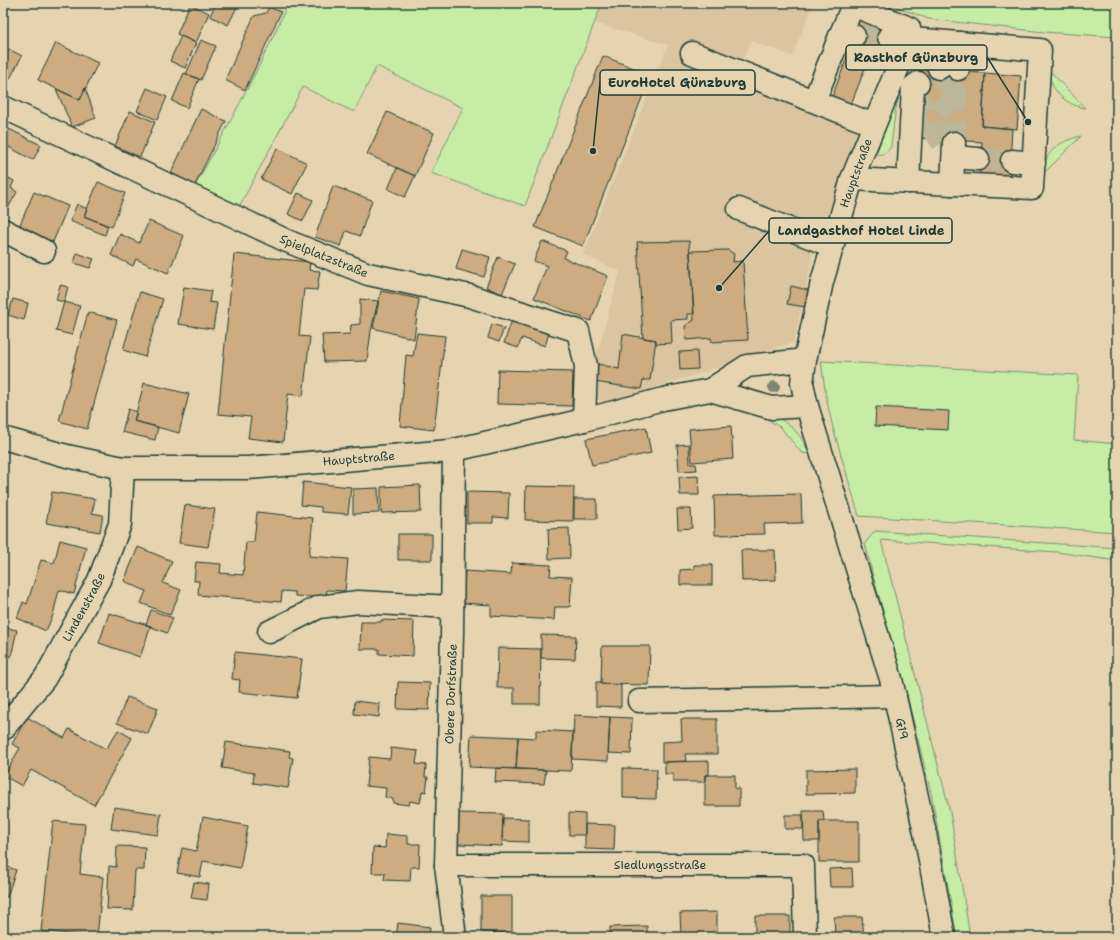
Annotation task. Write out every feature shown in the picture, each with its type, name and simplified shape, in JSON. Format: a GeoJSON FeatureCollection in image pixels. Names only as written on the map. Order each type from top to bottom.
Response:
{"type":"FeatureCollection","features":[{"type":"Feature","properties":{"kind":"street"},"geometry":{"type":"LineString","coordinates":[[814,101],[848,36],[852,5],[909,28],[900,37],[954,58],[1040,50],[1032,188],[852,180]]}},
{"type":"Feature","properties":{"kind":"street","name":"Hauptstraße"},"geometry":{"type":"LineString","coordinates":[[845,525],[807,406],[802,384],[805,360],[822,282],[832,246],[852,180],[874,125],[900,37]]}},
{"type":"Feature","properties":{"kind":"street"},"geometry":{"type":"LineString","coordinates":[[692,53],[874,125]]}},
{"type":"Feature","properties":{"kind":"street"},"geometry":{"type":"LineString","coordinates":[[908,182],[912,87],[918,83]]}},
{"type":"Feature","properties":{"kind":"street","name":"Spielplatzstraße"},"geometry":{"type":"LineString","coordinates":[[3,107],[287,242],[368,274],[470,296],[578,332],[586,366],[584,420]]}},
{"type":"Feature","properties":{"kind":"street"},"geometry":{"type":"LineString","coordinates":[[910,153],[927,140]]}},
{"type":"Feature","properties":{"kind":"street"},"geometry":{"type":"LineString","coordinates":[[952,184],[954,150],[978,159]]}},
{"type":"Feature","properties":{"kind":"street"},"geometry":{"type":"LineString","coordinates":[[1012,161],[1034,163]]}},
{"type":"Feature","properties":{"kind":"street"},"geometry":{"type":"LineString","coordinates":[[739,209],[832,246]]}},
{"type":"Feature","properties":{"kind":"street"},"geometry":{"type":"LineString","coordinates":[[3,230],[44,251]]}},
{"type":"Feature","properties":{"kind":"street","name":"Hauptstraße"},"geometry":{"type":"LineString","coordinates":[[3,438],[67,456],[123,468],[248,468],[454,451],[584,420],[663,399],[710,390],[747,366],[805,360]]}},
{"type":"Feature","properties":{"kind":"street","name":"Hauptstraße"},"geometry":{"type":"LineString","coordinates":[[710,390],[772,408],[807,406]]}},
{"type":"Feature","properties":{"kind":"street","name":"Obere Dorfstraße"},"geometry":{"type":"LineString","coordinates":[[454,451],[452,634],[446,865],[455,937]]}},
{"type":"Feature","properties":{"kind":"street","name":"Lindenstraße"},"geometry":{"type":"LineString","coordinates":[[3,729],[45,678],[99,580],[120,524],[123,468]]}},
{"type":"Feature","properties":{"kind":"street","name":"G19"},"geometry":{"type":"LineString","coordinates":[[845,525],[891,679],[925,833],[944,937]]}},
{"type":"Feature","properties":{"kind":"street"},"geometry":{"type":"LineString","coordinates":[[269,632],[319,608],[334,605],[358,602],[452,607]]}},
{"type":"Feature","properties":{"kind":"street"},"geometry":{"type":"LineString","coordinates":[[639,701],[894,696]]}},
{"type":"Feature","properties":{"kind":"street","name":"Siedlungsstraße"},"geometry":{"type":"LineString","coordinates":[[446,865],[803,865],[805,937]]}},
{"type":"Feature","properties":{"kind":"shaded area"},"geometry":{"type":"Polygon","coordinates":[[[602,3],[814,3],[792,56],[751,41],[738,71],[679,49],[861,122],[813,254],[794,342],[604,403],[593,397],[596,358],[620,271],[583,255],[668,45],[595,23],[602,3]]]}},
{"type":"Feature","properties":{"kind":"green space"},"geometry":{"type":"Polygon","coordinates":[[[288,3],[602,3],[525,206],[431,173],[463,108],[377,66],[354,112],[303,87],[239,207],[194,188],[255,74],[288,3]]]}},
{"type":"Feature","properties":{"kind":"green space"},"geometry":{"type":"Polygon","coordinates":[[[886,3],[1117,3],[1117,37],[1044,32],[929,19],[886,3]]]}},
{"type":"Feature","properties":{"kind":"green space"},"geometry":{"type":"Polygon","coordinates":[[[925,52],[925,56],[916,66],[901,90],[895,114],[891,146],[885,153],[876,154],[909,67],[917,56],[925,52]]]}},
{"type":"Feature","properties":{"kind":"green space"},"geometry":{"type":"Polygon","coordinates":[[[1048,69],[1085,108],[1065,100],[1055,90],[1048,69]]]}},
{"type":"Feature","properties":{"kind":"green space"},"geometry":{"type":"Polygon","coordinates":[[[1081,136],[1044,173],[1047,158],[1055,148],[1067,141],[1081,136]]]}},
{"type":"Feature","properties":{"kind":"green space"},"geometry":{"type":"Polygon","coordinates":[[[821,361],[1078,375],[1074,440],[1117,444],[1117,532],[859,516],[833,428],[826,397],[821,361]]]}},
{"type":"Feature","properties":{"kind":"green space"},"geometry":{"type":"Polygon","coordinates":[[[772,415],[784,421],[799,435],[806,446],[808,452],[806,454],[801,452],[780,427],[764,417],[772,415]]]}},
{"type":"Feature","properties":{"kind":"green space"},"geometry":{"type":"Polygon","coordinates":[[[875,531],[1117,548],[1117,561],[1057,552],[881,540],[950,812],[970,937],[957,937],[932,797],[908,699],[865,543],[875,531]]]}},
{"type":"Feature","properties":{"kind":"building"},"geometry":{"type":"Polygon","coordinates":[[[216,3],[239,3],[228,25],[210,16],[216,3]]]}},
{"type":"Feature","properties":{"kind":"building"},"geometry":{"type":"Polygon","coordinates":[[[190,4],[209,13],[196,43],[177,34],[190,4]]]}},
{"type":"Feature","properties":{"kind":"building"},"geometry":{"type":"Polygon","coordinates":[[[269,7],[281,12],[245,90],[225,80],[254,16],[266,13],[269,7]]]}},
{"type":"Feature","properties":{"kind":"building"},"geometry":{"type":"Polygon","coordinates":[[[861,16],[879,23],[878,29],[889,29],[888,46],[855,44],[855,31],[861,16]]]}},
{"type":"Feature","properties":{"kind":"building"},"geometry":{"type":"Polygon","coordinates":[[[181,36],[196,43],[185,68],[170,61],[181,36]]]}},
{"type":"Feature","properties":{"kind":"building"},"geometry":{"type":"Polygon","coordinates":[[[201,40],[216,46],[201,80],[186,74],[201,40]]]}},
{"type":"Feature","properties":{"kind":"building"},"geometry":{"type":"Polygon","coordinates":[[[56,43],[98,63],[80,100],[38,80],[56,43]]]}},
{"type":"Feature","properties":{"kind":"building"},"geometry":{"type":"Polygon","coordinates":[[[852,44],[874,45],[850,107],[831,100],[852,44]]]}},
{"type":"Feature","properties":{"kind":"building"},"geometry":{"type":"Polygon","coordinates":[[[3,46],[22,56],[7,84],[3,82],[3,46]]]}},
{"type":"Feature","properties":{"kind":"building"},"geometry":{"type":"Polygon","coordinates":[[[603,56],[651,75],[583,246],[535,227],[603,56]]]}},
{"type":"Feature","properties":{"kind":"building"},"geometry":{"type":"Polygon","coordinates":[[[920,70],[985,73],[982,126],[1012,129],[1009,182],[979,181],[982,142],[916,138],[920,70]]]}},
{"type":"Feature","properties":{"kind":"building"},"geometry":{"type":"Polygon","coordinates":[[[184,73],[199,79],[187,108],[172,101],[184,73]]]}},
{"type":"Feature","properties":{"kind":"building"},"geometry":{"type":"Polygon","coordinates":[[[985,73],[1021,76],[1017,129],[982,126],[985,73]]]}},
{"type":"Feature","properties":{"kind":"building"},"geometry":{"type":"Polygon","coordinates":[[[85,88],[96,118],[72,127],[56,89],[80,100],[85,88]]]}},
{"type":"Feature","properties":{"kind":"building"},"geometry":{"type":"Polygon","coordinates":[[[147,88],[167,97],[157,120],[137,111],[147,88]]]}},
{"type":"Feature","properties":{"kind":"building"},"geometry":{"type":"Polygon","coordinates":[[[201,109],[226,121],[195,185],[171,173],[201,109]]]}},
{"type":"Feature","properties":{"kind":"building"},"geometry":{"type":"Polygon","coordinates":[[[130,111],[155,122],[140,157],[115,146],[130,111]]]}},
{"type":"Feature","properties":{"kind":"building"},"geometry":{"type":"Polygon","coordinates":[[[387,112],[434,133],[415,176],[367,154],[387,112]]]}},
{"type":"Feature","properties":{"kind":"building"},"geometry":{"type":"Polygon","coordinates":[[[7,128],[41,145],[33,160],[3,144],[3,136],[7,128]]]}},
{"type":"Feature","properties":{"kind":"building"},"geometry":{"type":"Polygon","coordinates":[[[277,148],[307,163],[292,194],[261,179],[277,148]]]}},
{"type":"Feature","properties":{"kind":"building"},"geometry":{"type":"Polygon","coordinates":[[[397,168],[415,176],[405,197],[388,189],[397,168]]]}},
{"type":"Feature","properties":{"kind":"building"},"geometry":{"type":"Polygon","coordinates":[[[3,175],[14,181],[11,188],[17,192],[3,217],[3,175]]]}},
{"type":"Feature","properties":{"kind":"building"},"geometry":{"type":"Polygon","coordinates":[[[98,182],[125,193],[112,227],[84,216],[98,182]]]}},
{"type":"Feature","properties":{"kind":"building"},"geometry":{"type":"Polygon","coordinates":[[[333,186],[372,200],[360,236],[346,231],[341,246],[315,237],[333,186]]]}},
{"type":"Feature","properties":{"kind":"building"},"geometry":{"type":"Polygon","coordinates":[[[34,192],[68,206],[53,242],[19,227],[34,192]]]}},
{"type":"Feature","properties":{"kind":"building"},"geometry":{"type":"Polygon","coordinates":[[[298,193],[313,200],[303,221],[288,214],[298,193]]]}},
{"type":"Feature","properties":{"kind":"building"},"geometry":{"type":"Polygon","coordinates":[[[77,204],[87,209],[84,216],[108,226],[105,235],[70,221],[77,204]]]}},
{"type":"Feature","properties":{"kind":"building"},"geometry":{"type":"Polygon","coordinates":[[[149,221],[184,236],[168,273],[136,259],[133,266],[111,255],[120,234],[139,243],[149,221]]]}},
{"type":"Feature","properties":{"kind":"building"},"geometry":{"type":"Polygon","coordinates":[[[542,241],[567,251],[564,258],[608,276],[591,321],[534,298],[547,266],[534,261],[542,241]]]}},
{"type":"Feature","properties":{"kind":"building"},"geometry":{"type":"Polygon","coordinates":[[[689,241],[694,314],[688,314],[688,319],[671,320],[672,343],[656,344],[656,340],[643,338],[637,242],[689,241]]]}},
{"type":"Feature","properties":{"kind":"building"},"geometry":{"type":"Polygon","coordinates":[[[462,249],[490,257],[484,277],[456,269],[462,249]]]}},
{"type":"Feature","properties":{"kind":"building"},"geometry":{"type":"Polygon","coordinates":[[[728,250],[734,254],[733,262],[743,261],[748,340],[712,342],[711,338],[686,340],[685,326],[694,320],[690,251],[728,250]]]}},
{"type":"Feature","properties":{"kind":"building"},"geometry":{"type":"Polygon","coordinates":[[[77,253],[94,259],[90,268],[74,263],[77,253]]]}},
{"type":"Feature","properties":{"kind":"building"},"geometry":{"type":"Polygon","coordinates":[[[234,254],[310,262],[309,270],[320,271],[317,290],[304,289],[299,336],[310,337],[303,396],[288,394],[283,442],[248,438],[251,417],[218,414],[234,254]]]}},
{"type":"Feature","properties":{"kind":"building"},"geometry":{"type":"Polygon","coordinates":[[[498,257],[515,264],[502,294],[486,287],[498,257]]]}},
{"type":"Feature","properties":{"kind":"building"},"geometry":{"type":"Polygon","coordinates":[[[60,285],[68,287],[64,302],[56,300],[60,285]]]}},
{"type":"Feature","properties":{"kind":"building"},"geometry":{"type":"Polygon","coordinates":[[[791,286],[808,290],[805,307],[787,304],[791,286]]]}},
{"type":"Feature","properties":{"kind":"building"},"geometry":{"type":"Polygon","coordinates":[[[184,287],[211,291],[209,302],[217,303],[213,329],[178,324],[184,287]]]}},
{"type":"Feature","properties":{"kind":"building"},"geometry":{"type":"Polygon","coordinates":[[[381,291],[419,299],[414,339],[373,328],[381,291]]]}},
{"type":"Feature","properties":{"kind":"building"},"geometry":{"type":"Polygon","coordinates":[[[140,292],[163,299],[145,357],[123,350],[140,292]]]}},
{"type":"Feature","properties":{"kind":"building"},"geometry":{"type":"Polygon","coordinates":[[[13,299],[28,303],[24,320],[8,315],[13,299]]]}},
{"type":"Feature","properties":{"kind":"building"},"geometry":{"type":"Polygon","coordinates":[[[360,299],[378,301],[371,331],[367,361],[324,362],[322,335],[350,334],[351,325],[360,324],[360,299]]]}},
{"type":"Feature","properties":{"kind":"building"},"geometry":{"type":"Polygon","coordinates":[[[64,302],[80,306],[72,335],[56,331],[64,302]]]}},
{"type":"Feature","properties":{"kind":"building"},"geometry":{"type":"Polygon","coordinates":[[[88,312],[117,320],[87,429],[59,421],[88,312]]]}},
{"type":"Feature","properties":{"kind":"building"},"geometry":{"type":"Polygon","coordinates":[[[513,317],[550,330],[545,346],[522,338],[518,348],[504,343],[513,317]]]}},
{"type":"Feature","properties":{"kind":"building"},"geometry":{"type":"Polygon","coordinates":[[[492,324],[504,328],[499,342],[488,338],[492,324]]]}},
{"type":"Feature","properties":{"kind":"building"},"geometry":{"type":"Polygon","coordinates":[[[417,333],[445,336],[434,430],[400,426],[406,355],[413,356],[417,333]]]}},
{"type":"Feature","properties":{"kind":"building"},"geometry":{"type":"Polygon","coordinates":[[[623,334],[656,340],[650,380],[643,380],[641,389],[594,382],[598,364],[619,369],[623,334]]]}},
{"type":"Feature","properties":{"kind":"building"},"geometry":{"type":"Polygon","coordinates":[[[697,351],[698,369],[680,370],[679,352],[697,351]]]}},
{"type":"Feature","properties":{"kind":"building"},"geometry":{"type":"Polygon","coordinates":[[[498,370],[573,372],[572,406],[497,404],[498,370]]]}},
{"type":"Feature","properties":{"kind":"building"},"geometry":{"type":"Polygon","coordinates":[[[144,383],[189,394],[179,433],[134,421],[144,383]]]}},
{"type":"Feature","properties":{"kind":"building"},"geometry":{"type":"Polygon","coordinates":[[[876,407],[949,411],[948,430],[875,426],[876,407]]]}},
{"type":"Feature","properties":{"kind":"building"},"geometry":{"type":"Polygon","coordinates":[[[128,409],[137,412],[134,421],[158,427],[155,440],[122,432],[128,409]]]}},
{"type":"Feature","properties":{"kind":"building"},"geometry":{"type":"Polygon","coordinates":[[[731,426],[733,459],[692,462],[689,429],[731,426]]]}},
{"type":"Feature","properties":{"kind":"building"},"geometry":{"type":"Polygon","coordinates":[[[646,427],[651,453],[592,465],[586,439],[646,427]]]}},
{"type":"Feature","properties":{"kind":"building"},"geometry":{"type":"Polygon","coordinates":[[[689,444],[690,464],[696,464],[697,470],[679,471],[677,445],[689,444]]]}},
{"type":"Feature","properties":{"kind":"building"},"geometry":{"type":"Polygon","coordinates":[[[698,476],[699,495],[680,495],[679,477],[698,476]]]}},
{"type":"Feature","properties":{"kind":"building"},"geometry":{"type":"Polygon","coordinates":[[[303,482],[351,487],[348,514],[321,512],[321,507],[301,505],[303,482]]]}},
{"type":"Feature","properties":{"kind":"building"},"geometry":{"type":"Polygon","coordinates":[[[420,485],[421,512],[381,513],[381,487],[420,485]]]}},
{"type":"Feature","properties":{"kind":"building"},"geometry":{"type":"Polygon","coordinates":[[[526,486],[574,487],[573,521],[525,520],[526,486]]]}},
{"type":"Feature","properties":{"kind":"building"},"geometry":{"type":"Polygon","coordinates":[[[378,488],[379,513],[353,514],[353,489],[378,488]]]}},
{"type":"Feature","properties":{"kind":"building"},"geometry":{"type":"Polygon","coordinates":[[[52,492],[95,499],[92,513],[103,515],[100,532],[46,523],[52,492]]]}},
{"type":"Feature","properties":{"kind":"building"},"geometry":{"type":"Polygon","coordinates":[[[467,492],[509,493],[508,518],[493,517],[493,523],[467,523],[467,492]]]}},
{"type":"Feature","properties":{"kind":"building"},"geometry":{"type":"Polygon","coordinates":[[[801,494],[802,523],[764,524],[765,534],[715,535],[714,496],[801,494]]]}},
{"type":"Feature","properties":{"kind":"building"},"geometry":{"type":"Polygon","coordinates":[[[574,499],[597,499],[597,519],[574,519],[574,499]]]}},
{"type":"Feature","properties":{"kind":"building"},"geometry":{"type":"Polygon","coordinates":[[[185,505],[215,509],[208,547],[179,543],[185,505]]]}},
{"type":"Feature","properties":{"kind":"building"},"geometry":{"type":"Polygon","coordinates":[[[677,509],[691,509],[692,528],[678,529],[677,509]]]}},
{"type":"Feature","properties":{"kind":"building"},"geometry":{"type":"Polygon","coordinates":[[[257,512],[313,518],[309,556],[348,559],[345,591],[327,590],[326,598],[295,596],[295,592],[282,591],[281,602],[198,595],[199,581],[194,581],[196,562],[221,564],[220,573],[243,575],[246,542],[254,542],[257,512]]]}},
{"type":"Feature","properties":{"kind":"building"},"geometry":{"type":"Polygon","coordinates":[[[569,528],[570,558],[549,559],[548,529],[569,528]]]}},
{"type":"Feature","properties":{"kind":"building"},"geometry":{"type":"Polygon","coordinates":[[[398,534],[432,534],[432,560],[398,560],[398,534]]]}},
{"type":"Feature","properties":{"kind":"building"},"geometry":{"type":"Polygon","coordinates":[[[60,540],[86,547],[74,594],[59,590],[53,615],[46,631],[17,618],[23,602],[27,604],[41,560],[54,563],[60,540]]]}},
{"type":"Feature","properties":{"kind":"building"},"geometry":{"type":"Polygon","coordinates":[[[138,547],[172,561],[163,583],[181,590],[170,615],[141,603],[146,591],[124,581],[138,547]]]}},
{"type":"Feature","properties":{"kind":"building"},"geometry":{"type":"Polygon","coordinates":[[[741,550],[775,550],[776,580],[742,581],[741,550]]]}},
{"type":"Feature","properties":{"kind":"building"},"geometry":{"type":"Polygon","coordinates":[[[512,563],[551,565],[550,576],[572,577],[570,607],[555,607],[554,620],[491,616],[491,605],[463,603],[465,571],[511,574],[512,563]]]}},
{"type":"Feature","properties":{"kind":"building"},"geometry":{"type":"Polygon","coordinates":[[[694,565],[712,565],[712,585],[680,585],[680,570],[694,569],[694,565]]]}},
{"type":"Feature","properties":{"kind":"building"},"geometry":{"type":"Polygon","coordinates":[[[151,610],[173,618],[167,633],[146,625],[151,610]]]}},
{"type":"Feature","properties":{"kind":"building"},"geometry":{"type":"Polygon","coordinates":[[[109,613],[151,626],[140,657],[99,643],[109,613]]]}},
{"type":"Feature","properties":{"kind":"building"},"geometry":{"type":"Polygon","coordinates":[[[381,620],[414,621],[413,656],[379,654],[379,649],[360,649],[361,622],[381,622],[381,620]]]}},
{"type":"Feature","properties":{"kind":"building"},"geometry":{"type":"Polygon","coordinates":[[[3,627],[17,630],[11,657],[3,655],[3,627]]]}},
{"type":"Feature","properties":{"kind":"building"},"geometry":{"type":"Polygon","coordinates":[[[541,635],[576,636],[575,659],[541,658],[541,635]]]}},
{"type":"Feature","properties":{"kind":"building"},"geometry":{"type":"Polygon","coordinates":[[[602,646],[650,646],[649,685],[601,684],[602,646]]]}},
{"type":"Feature","properties":{"kind":"building"},"geometry":{"type":"Polygon","coordinates":[[[498,648],[541,649],[540,704],[514,704],[514,688],[497,688],[498,648]]]}},
{"type":"Feature","properties":{"kind":"building"},"geometry":{"type":"Polygon","coordinates":[[[235,652],[302,659],[297,698],[239,692],[240,680],[232,679],[235,652]]]}},
{"type":"Feature","properties":{"kind":"building"},"geometry":{"type":"Polygon","coordinates":[[[398,682],[430,683],[429,710],[397,709],[398,682]]]}},
{"type":"Feature","properties":{"kind":"building"},"geometry":{"type":"Polygon","coordinates":[[[596,682],[601,682],[601,684],[621,685],[621,707],[596,706],[596,682]]]}},
{"type":"Feature","properties":{"kind":"building"},"geometry":{"type":"Polygon","coordinates":[[[127,697],[158,708],[148,734],[117,723],[127,697]]]}},
{"type":"Feature","properties":{"kind":"building"},"geometry":{"type":"Polygon","coordinates":[[[355,701],[380,704],[379,717],[354,714],[355,701]]]}},
{"type":"Feature","properties":{"kind":"building"},"geometry":{"type":"Polygon","coordinates":[[[574,715],[610,717],[608,761],[572,759],[574,715]]]}},
{"type":"Feature","properties":{"kind":"building"},"geometry":{"type":"Polygon","coordinates":[[[27,717],[64,738],[69,729],[106,749],[118,730],[132,738],[94,805],[31,770],[22,786],[4,776],[20,748],[12,744],[27,717]]]}},
{"type":"Feature","properties":{"kind":"building"},"geometry":{"type":"Polygon","coordinates":[[[610,717],[632,718],[631,754],[608,753],[610,717]]]}},
{"type":"Feature","properties":{"kind":"building"},"geometry":{"type":"Polygon","coordinates":[[[681,719],[717,719],[717,754],[685,754],[686,761],[662,762],[662,742],[682,741],[681,719]]]}},
{"type":"Feature","properties":{"kind":"building"},"geometry":{"type":"Polygon","coordinates":[[[536,730],[573,732],[571,771],[516,769],[518,737],[536,738],[536,730]]]}},
{"type":"Feature","properties":{"kind":"building"},"geometry":{"type":"Polygon","coordinates":[[[471,735],[518,737],[516,769],[469,767],[471,735]]]}},
{"type":"Feature","properties":{"kind":"building"},"geometry":{"type":"Polygon","coordinates":[[[226,742],[290,751],[289,757],[293,758],[288,788],[253,783],[254,773],[222,768],[226,742]]]}},
{"type":"Feature","properties":{"kind":"building"},"geometry":{"type":"Polygon","coordinates":[[[391,748],[418,751],[416,764],[426,765],[425,777],[428,777],[426,792],[422,791],[420,803],[410,801],[409,805],[393,803],[393,799],[385,797],[386,788],[366,786],[369,757],[390,759],[391,748]]]}},
{"type":"Feature","properties":{"kind":"building"},"geometry":{"type":"Polygon","coordinates":[[[709,761],[709,775],[705,775],[705,782],[673,782],[673,774],[665,774],[665,762],[709,761]]]}},
{"type":"Feature","properties":{"kind":"building"},"geometry":{"type":"Polygon","coordinates":[[[496,768],[546,770],[544,784],[495,782],[496,768]]]}},
{"type":"Feature","properties":{"kind":"building"},"geometry":{"type":"Polygon","coordinates":[[[623,768],[657,769],[656,799],[623,798],[623,768]]]}},
{"type":"Feature","properties":{"kind":"building"},"geometry":{"type":"Polygon","coordinates":[[[855,769],[855,793],[806,794],[806,770],[855,769]]]}},
{"type":"Feature","properties":{"kind":"building"},"geometry":{"type":"Polygon","coordinates":[[[705,775],[735,775],[735,789],[739,788],[739,806],[705,806],[705,775]]]}},
{"type":"Feature","properties":{"kind":"building"},"geometry":{"type":"Polygon","coordinates":[[[114,807],[161,814],[158,835],[111,829],[114,807]]]}},
{"type":"Feature","properties":{"kind":"building"},"geometry":{"type":"Polygon","coordinates":[[[803,811],[823,811],[824,821],[819,821],[819,841],[804,841],[803,811]]]}},
{"type":"Feature","properties":{"kind":"building"},"geometry":{"type":"Polygon","coordinates":[[[459,813],[503,814],[502,846],[458,844],[459,813]]]}},
{"type":"Feature","properties":{"kind":"building"},"geometry":{"type":"Polygon","coordinates":[[[569,813],[585,814],[585,835],[569,835],[569,813]]]}},
{"type":"Feature","properties":{"kind":"building"},"geometry":{"type":"Polygon","coordinates":[[[785,815],[803,815],[803,829],[785,829],[785,815]]]}},
{"type":"Feature","properties":{"kind":"building"},"geometry":{"type":"Polygon","coordinates":[[[203,817],[248,826],[240,868],[203,861],[200,877],[177,873],[182,848],[196,851],[203,817]]]}},
{"type":"Feature","properties":{"kind":"building"},"geometry":{"type":"Polygon","coordinates":[[[503,818],[529,819],[529,842],[502,841],[503,818]]]}},
{"type":"Feature","properties":{"kind":"building"},"geometry":{"type":"Polygon","coordinates":[[[53,821],[85,824],[80,874],[103,877],[97,937],[41,931],[53,821]]]}},
{"type":"Feature","properties":{"kind":"building"},"geometry":{"type":"Polygon","coordinates":[[[819,821],[859,821],[859,862],[819,862],[819,821]]]}},
{"type":"Feature","properties":{"kind":"building"},"geometry":{"type":"Polygon","coordinates":[[[585,824],[615,825],[614,850],[585,849],[585,824]]]}},
{"type":"Feature","properties":{"kind":"building"},"geometry":{"type":"Polygon","coordinates":[[[386,834],[408,836],[408,844],[420,844],[419,867],[411,867],[410,881],[384,880],[385,873],[372,873],[373,847],[385,848],[386,834]]]}},
{"type":"Feature","properties":{"kind":"building"},"geometry":{"type":"Polygon","coordinates":[[[117,846],[145,847],[144,870],[135,870],[133,910],[107,909],[109,866],[116,867],[117,846]]]}},
{"type":"Feature","properties":{"kind":"building"},"geometry":{"type":"Polygon","coordinates":[[[3,865],[16,870],[7,897],[3,896],[3,865]]]}},
{"type":"Feature","properties":{"kind":"building"},"geometry":{"type":"Polygon","coordinates":[[[852,868],[853,887],[830,887],[829,869],[852,868]]]}},
{"type":"Feature","properties":{"kind":"building"},"geometry":{"type":"Polygon","coordinates":[[[194,882],[209,884],[207,900],[191,898],[194,882]]]}},
{"type":"Feature","properties":{"kind":"building"},"geometry":{"type":"Polygon","coordinates":[[[481,896],[512,896],[512,933],[481,932],[481,896]]]}},
{"type":"Feature","properties":{"kind":"building"},"geometry":{"type":"Polygon","coordinates":[[[717,912],[717,937],[681,937],[680,913],[717,912]]]}},
{"type":"Feature","properties":{"kind":"building"},"geometry":{"type":"Polygon","coordinates":[[[755,916],[790,916],[790,937],[755,937],[755,916]]]}},
{"type":"Feature","properties":{"kind":"building"},"geometry":{"type":"Polygon","coordinates":[[[834,917],[862,917],[864,937],[830,937],[835,935],[834,917]]]}},
{"type":"Feature","properties":{"kind":"building"},"geometry":{"type":"Polygon","coordinates":[[[398,923],[430,927],[429,937],[396,937],[398,923]]]}},
{"type":"Feature","properties":{"kind":"building"},"geometry":{"type":"Polygon","coordinates":[[[647,926],[647,937],[610,937],[610,927],[647,926]]]}},
{"type":"Feature","properties":{"kind":"building"},"geometry":{"type":"Polygon","coordinates":[[[3,932],[15,937],[3,937],[3,932]]]}},
{"type":"Feature","properties":{"kind":"building"},"geometry":{"type":"Polygon","coordinates":[[[325,934],[342,936],[342,937],[324,937],[325,934]]]}},
{"type":"Feature","properties":{"kind":"tunnel"},"geometry":{"type":"LineString","coordinates":[[855,36],[889,37]]}},
{"type":"Feature","properties":{"kind":"tunnel"},"geometry":{"type":"LineString","coordinates":[[954,143],[958,69]]}},
{"type":"Feature","properties":{"kind":"tunnel"},"geometry":{"type":"LineString","coordinates":[[912,109],[957,76]]}},
{"type":"Feature","properties":{"kind":"tunnel"},"geometry":{"type":"LineString","coordinates":[[911,131],[956,98]]}},
{"type":"Feature","properties":{"kind":"tunnel"},"geometry":{"type":"LineString","coordinates":[[927,140],[955,121]]}},
{"type":"Feature","properties":{"kind":"tunnel"},"geometry":{"type":"LineString","coordinates":[[978,159],[1012,161]]}},
{"type":"Feature","properties":{"kind":"place","name":"Rasthof Günzburg"},"geometry":{"type":"Point","coordinates":[1028,122]}},
{"type":"Feature","properties":{"kind":"place","name":"EuroHotel Günzburg"},"geometry":{"type":"Point","coordinates":[593,151]}},
{"type":"Feature","properties":{"kind":"place","name":"Landgasthof Hotel Linde"},"geometry":{"type":"Point","coordinates":[719,288]}}]}
